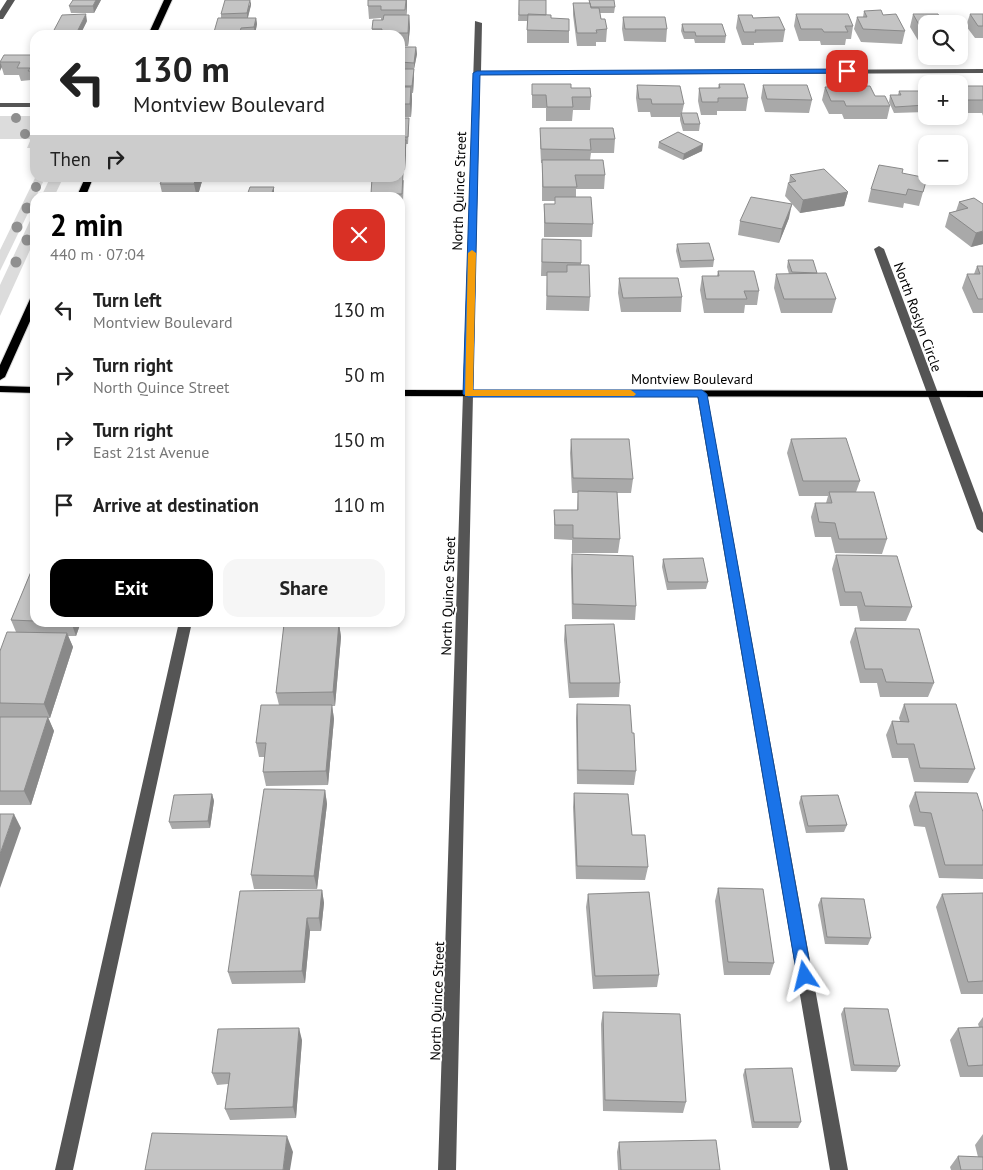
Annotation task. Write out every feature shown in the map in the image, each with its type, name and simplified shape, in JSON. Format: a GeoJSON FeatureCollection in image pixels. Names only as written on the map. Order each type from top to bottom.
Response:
{"type":"FeatureCollection","features":[{"type":"Feature","properties":{"kind":"main road"},"geometry":{"type":"LineString","coordinates":[[154,30],[168,0]]}},
{"type":"Feature","properties":{"kind":"main road"},"geometry":{"type":"LineString","coordinates":[[0,376],[30,309]]}},
{"type":"Feature","properties":{"kind":"main road"},"geometry":{"type":"LineString","coordinates":[[0,389],[30,390]]}},
{"type":"Feature","properties":{"kind":"main road","name":"Montview Boulevard"},"geometry":{"type":"LineString","coordinates":[[405,393],[983,394]]}},
{"type":"Feature","properties":{"kind":"street"},"geometry":{"type":"LineString","coordinates":[[0,17],[11,0]]}},
{"type":"Feature","properties":{"kind":"street","name":"North Quince Street"},"geometry":{"type":"LineString","coordinates":[[447,1170],[478,23]]}},
{"type":"Feature","properties":{"kind":"street"},"geometry":{"type":"LineString","coordinates":[[477,73],[983,71]]}},
{"type":"Feature","properties":{"kind":"street"},"geometry":{"type":"LineString","coordinates":[[0,105],[30,105]]}},
{"type":"Feature","properties":{"kind":"street","name":"North Roslyn Circle"},"geometry":{"type":"LineString","coordinates":[[879,249],[983,529]]}},
{"type":"Feature","properties":{"kind":"street"},"geometry":{"type":"LineString","coordinates":[[702,394],[839,1170]]}},
{"type":"Feature","properties":{"kind":"street"},"geometry":{"type":"LineString","coordinates":[[64,1170],[185,627]]}},
{"type":"Feature","properties":{"kind":"shaded area"},"geometry":{"type":"Polygon","coordinates":[[[0,116],[30,116],[30,139],[0,139],[0,116]]]}},
{"type":"Feature","properties":{"kind":"shaded area"},"geometry":{"type":"Polygon","coordinates":[[[33,182],[43,182],[38,192],[30,192],[30,209],[0,271],[0,250],[33,182]]]}},
{"type":"Feature","properties":{"kind":"shaded area"},"geometry":{"type":"Polygon","coordinates":[[[48,182],[61,182],[56,192],[43,192],[48,182]]]}},
{"type":"Feature","properties":{"kind":"shaded area"},"geometry":{"type":"Polygon","coordinates":[[[30,221],[30,250],[0,316],[0,285],[30,221]]]}},
{"type":"Feature","properties":{"kind":"building"},"geometry":{"type":"Polygon","coordinates":[[[73,0],[96,0],[93,6],[69,6],[73,0]]]}},
{"type":"Feature","properties":{"kind":"building"},"geometry":{"type":"Polygon","coordinates":[[[225,0],[250,0],[247,13],[221,14],[225,0]]]}},
{"type":"Feature","properties":{"kind":"building"},"geometry":{"type":"Polygon","coordinates":[[[368,0],[406,0],[405,10],[381,10],[381,6],[368,6],[368,0]]]}},
{"type":"Feature","properties":{"kind":"building"},"geometry":{"type":"Polygon","coordinates":[[[519,0],[546,0],[546,15],[519,15],[519,0]]]}},
{"type":"Feature","properties":{"kind":"building"},"geometry":{"type":"Polygon","coordinates":[[[589,0],[614,0],[615,7],[591,7],[589,0]]]}},
{"type":"Feature","properties":{"kind":"building"},"geometry":{"type":"Polygon","coordinates":[[[573,3],[590,3],[591,8],[599,8],[601,19],[605,19],[607,29],[596,30],[597,33],[577,33],[573,3]]]}},
{"type":"Feature","properties":{"kind":"building"},"geometry":{"type":"Polygon","coordinates":[[[881,10],[883,15],[896,14],[905,31],[863,29],[857,17],[867,17],[864,11],[881,10]]]}},
{"type":"Feature","properties":{"kind":"building"},"geometry":{"type":"Polygon","coordinates":[[[86,14],[78,30],[54,30],[62,15],[86,14]]]}},
{"type":"Feature","properties":{"kind":"building"},"geometry":{"type":"Polygon","coordinates":[[[528,14],[551,15],[551,18],[569,19],[569,31],[527,30],[528,14]]]}},
{"type":"Feature","properties":{"kind":"building"},"geometry":{"type":"Polygon","coordinates":[[[796,14],[848,14],[853,26],[845,26],[848,32],[824,32],[822,29],[801,29],[796,14]]]}},
{"type":"Feature","properties":{"kind":"building"},"geometry":{"type":"Polygon","coordinates":[[[913,14],[938,15],[918,15],[918,23],[913,14]]]}},
{"type":"Feature","properties":{"kind":"building"},"geometry":{"type":"Polygon","coordinates":[[[970,14],[983,14],[983,26],[978,26],[970,14]]]}},
{"type":"Feature","properties":{"kind":"building"},"geometry":{"type":"Polygon","coordinates":[[[384,15],[409,15],[408,33],[405,33],[405,30],[372,29],[373,20],[383,20],[384,15]]]}},
{"type":"Feature","properties":{"kind":"building"},"geometry":{"type":"Polygon","coordinates":[[[738,15],[752,15],[753,18],[779,17],[785,30],[744,32],[738,15]]]}},
{"type":"Feature","properties":{"kind":"building"},"geometry":{"type":"Polygon","coordinates":[[[623,17],[665,17],[667,29],[625,29],[623,17]]]}},
{"type":"Feature","properties":{"kind":"building"},"geometry":{"type":"Polygon","coordinates":[[[218,18],[256,18],[254,27],[241,28],[240,30],[215,30],[218,18]]]}},
{"type":"Feature","properties":{"kind":"building"},"geometry":{"type":"Polygon","coordinates":[[[682,24],[722,24],[726,36],[696,36],[695,32],[684,32],[682,24]]]}},
{"type":"Feature","properties":{"kind":"building"},"geometry":{"type":"Polygon","coordinates":[[[405,47],[416,47],[414,63],[405,62],[405,47]]]}},
{"type":"Feature","properties":{"kind":"building"},"geometry":{"type":"Polygon","coordinates":[[[4,55],[30,55],[30,68],[17,68],[20,62],[0,62],[4,55]]]}},
{"type":"Feature","properties":{"kind":"building"},"geometry":{"type":"Polygon","coordinates":[[[405,69],[414,69],[412,86],[405,86],[405,69]]]}},
{"type":"Feature","properties":{"kind":"building"},"geometry":{"type":"Polygon","coordinates":[[[532,84],[571,84],[571,88],[590,88],[591,97],[572,97],[573,107],[547,107],[546,95],[532,95],[532,84]]]}},
{"type":"Feature","properties":{"kind":"building"},"geometry":{"type":"Polygon","coordinates":[[[719,84],[744,84],[748,98],[718,98],[718,102],[702,102],[699,88],[720,88],[719,84]]]}},
{"type":"Feature","properties":{"kind":"building"},"geometry":{"type":"Polygon","coordinates":[[[637,85],[680,86],[684,104],[652,104],[651,99],[639,99],[637,85]]]}},
{"type":"Feature","properties":{"kind":"building"},"geometry":{"type":"Polygon","coordinates":[[[763,85],[807,85],[812,100],[767,99],[763,85]]]}},
{"type":"Feature","properties":{"kind":"building"},"geometry":{"type":"Polygon","coordinates":[[[870,86],[875,96],[885,96],[890,106],[846,106],[844,101],[831,101],[825,87],[870,86]]]}},
{"type":"Feature","properties":{"kind":"building"},"geometry":{"type":"Polygon","coordinates":[[[968,86],[983,86],[983,100],[968,100],[968,86]]]}},
{"type":"Feature","properties":{"kind":"building"},"geometry":{"type":"Polygon","coordinates":[[[405,87],[411,87],[410,104],[405,104],[405,87]]]}},
{"type":"Feature","properties":{"kind":"building"},"geometry":{"type":"Polygon","coordinates":[[[899,91],[918,91],[918,106],[895,107],[890,95],[901,95],[899,91]]]}},
{"type":"Feature","properties":{"kind":"building"},"geometry":{"type":"Polygon","coordinates":[[[681,113],[697,113],[700,124],[684,124],[681,113]]]}},
{"type":"Feature","properties":{"kind":"building"},"geometry":{"type":"Polygon","coordinates":[[[405,118],[409,118],[408,137],[405,137],[405,118]]]}},
{"type":"Feature","properties":{"kind":"building"},"geometry":{"type":"Polygon","coordinates":[[[540,128],[613,128],[615,139],[590,139],[591,150],[541,149],[540,128]]]}},
{"type":"Feature","properties":{"kind":"building"},"geometry":{"type":"Polygon","coordinates":[[[678,132],[703,144],[684,154],[659,142],[678,132]]]}},
{"type":"Feature","properties":{"kind":"building"},"geometry":{"type":"Polygon","coordinates":[[[542,160],[603,160],[605,175],[575,175],[577,187],[543,187],[542,160]]]}},
{"type":"Feature","properties":{"kind":"building"},"geometry":{"type":"Polygon","coordinates":[[[879,165],[903,169],[902,173],[918,176],[918,185],[925,185],[923,192],[908,189],[906,195],[871,189],[879,165]]]}},
{"type":"Feature","properties":{"kind":"building"},"geometry":{"type":"Polygon","coordinates":[[[824,169],[848,192],[803,200],[788,183],[796,181],[790,175],[824,169]]]}},
{"type":"Feature","properties":{"kind":"building"},"geometry":{"type":"Polygon","coordinates":[[[161,182],[195,182],[194,184],[160,184],[161,182]]]}},
{"type":"Feature","properties":{"kind":"building"},"geometry":{"type":"Polygon","coordinates":[[[372,182],[403,182],[402,192],[371,192],[372,182]]]}},
{"type":"Feature","properties":{"kind":"building"},"geometry":{"type":"Polygon","coordinates":[[[250,187],[274,187],[272,192],[248,192],[250,187]]]}},
{"type":"Feature","properties":{"kind":"building"},"geometry":{"type":"Polygon","coordinates":[[[555,197],[591,197],[593,224],[545,223],[544,204],[555,204],[555,197]]]}},
{"type":"Feature","properties":{"kind":"building"},"geometry":{"type":"Polygon","coordinates":[[[751,197],[792,204],[782,229],[740,221],[751,197]]]}},
{"type":"Feature","properties":{"kind":"building"},"geometry":{"type":"Polygon","coordinates":[[[974,198],[983,204],[983,231],[976,233],[949,213],[968,208],[959,202],[974,198]]]}},
{"type":"Feature","properties":{"kind":"building"},"geometry":{"type":"Polygon","coordinates":[[[542,239],[581,240],[581,263],[542,262],[542,239]]]}},
{"type":"Feature","properties":{"kind":"building"},"geometry":{"type":"Polygon","coordinates":[[[709,243],[714,260],[681,261],[677,244],[709,243]]]}},
{"type":"Feature","properties":{"kind":"building"},"geometry":{"type":"Polygon","coordinates":[[[788,260],[813,260],[817,273],[792,272],[788,260]]]}},
{"type":"Feature","properties":{"kind":"building"},"geometry":{"type":"Polygon","coordinates":[[[567,265],[589,265],[590,297],[547,296],[547,272],[567,272],[567,265]]]}},
{"type":"Feature","properties":{"kind":"building"},"geometry":{"type":"Polygon","coordinates":[[[977,266],[983,266],[983,299],[978,299],[967,274],[980,274],[977,266]]]}},
{"type":"Feature","properties":{"kind":"building"},"geometry":{"type":"Polygon","coordinates":[[[718,271],[754,271],[759,291],[744,291],[747,299],[706,299],[702,276],[719,276],[718,271]]]}},
{"type":"Feature","properties":{"kind":"building"},"geometry":{"type":"Polygon","coordinates":[[[826,273],[836,299],[784,299],[776,274],[826,273]]]}},
{"type":"Feature","properties":{"kind":"building"},"geometry":{"type":"Polygon","coordinates":[[[619,278],[678,278],[682,297],[623,298],[619,278]]]}},
{"type":"Feature","properties":{"kind":"building"},"geometry":{"type":"Polygon","coordinates":[[[846,438],[860,481],[803,481],[791,439],[846,438]]]}},
{"type":"Feature","properties":{"kind":"building"},"geometry":{"type":"Polygon","coordinates":[[[571,439],[629,439],[633,479],[573,478],[571,439]]]}},
{"type":"Feature","properties":{"kind":"building"},"geometry":{"type":"Polygon","coordinates":[[[578,491],[617,492],[620,539],[573,538],[573,525],[555,525],[554,510],[578,510],[578,491]]]}},
{"type":"Feature","properties":{"kind":"building"},"geometry":{"type":"Polygon","coordinates":[[[829,492],[874,492],[887,539],[839,539],[835,523],[819,522],[815,503],[832,503],[829,492]]]}},
{"type":"Feature","properties":{"kind":"building"},"geometry":{"type":"Polygon","coordinates":[[[572,554],[633,556],[636,606],[573,604],[572,554]]]}},
{"type":"Feature","properties":{"kind":"building"},"geometry":{"type":"Polygon","coordinates":[[[836,555],[897,556],[912,607],[865,606],[861,592],[845,592],[836,555]]]}},
{"type":"Feature","properties":{"kind":"building"},"geometry":{"type":"Polygon","coordinates":[[[703,558],[708,582],[668,582],[663,559],[703,558]]]}},
{"type":"Feature","properties":{"kind":"building"},"geometry":{"type":"Polygon","coordinates":[[[30,574],[30,621],[11,620],[30,574]]]}},
{"type":"Feature","properties":{"kind":"building"},"geometry":{"type":"Polygon","coordinates":[[[614,624],[620,683],[570,683],[565,625],[614,624]]]}},
{"type":"Feature","properties":{"kind":"building"},"geometry":{"type":"Polygon","coordinates":[[[284,627],[339,627],[333,692],[276,693],[284,627]]]}},
{"type":"Feature","properties":{"kind":"building"},"geometry":{"type":"Polygon","coordinates":[[[855,628],[919,629],[934,683],[886,682],[882,669],[865,669],[855,628]]]}},
{"type":"Feature","properties":{"kind":"building"},"geometry":{"type":"Polygon","coordinates":[[[7,632],[67,633],[44,704],[0,703],[0,651],[7,632]]]}},
{"type":"Feature","properties":{"kind":"building"},"geometry":{"type":"Polygon","coordinates":[[[577,704],[630,705],[636,771],[578,770],[577,704]]]}},
{"type":"Feature","properties":{"kind":"building"},"geometry":{"type":"Polygon","coordinates":[[[904,704],[956,704],[975,769],[920,768],[914,744],[897,744],[892,721],[909,722],[904,704]]]}},
{"type":"Feature","properties":{"kind":"building"},"geometry":{"type":"Polygon","coordinates":[[[261,705],[332,705],[326,771],[263,772],[266,743],[256,743],[261,705]]]}},
{"type":"Feature","properties":{"kind":"building"},"geometry":{"type":"Polygon","coordinates":[[[0,717],[48,717],[24,791],[0,791],[0,717]]]}},
{"type":"Feature","properties":{"kind":"building"},"geometry":{"type":"Polygon","coordinates":[[[264,789],[325,790],[314,876],[251,875],[264,789]]]}},
{"type":"Feature","properties":{"kind":"building"},"geometry":{"type":"Polygon","coordinates":[[[915,792],[977,793],[983,812],[983,865],[945,865],[931,813],[920,812],[915,792]]]}},
{"type":"Feature","properties":{"kind":"building"},"geometry":{"type":"Polygon","coordinates":[[[574,793],[628,794],[632,835],[645,835],[648,867],[577,866],[574,793]]]}},
{"type":"Feature","properties":{"kind":"building"},"geometry":{"type":"Polygon","coordinates":[[[212,794],[208,821],[169,822],[174,795],[212,794]]]}},
{"type":"Feature","properties":{"kind":"building"},"geometry":{"type":"Polygon","coordinates":[[[838,795],[847,825],[808,826],[801,796],[838,795]]]}},
{"type":"Feature","properties":{"kind":"building"},"geometry":{"type":"Polygon","coordinates":[[[0,814],[14,814],[0,854],[0,814]]]}},
{"type":"Feature","properties":{"kind":"building"},"geometry":{"type":"Polygon","coordinates":[[[718,888],[763,889],[774,963],[728,962],[718,888]]]}},
{"type":"Feature","properties":{"kind":"building"},"geometry":{"type":"Polygon","coordinates":[[[322,890],[319,918],[307,918],[302,971],[228,972],[240,891],[322,890]]]}},
{"type":"Feature","properties":{"kind":"building"},"geometry":{"type":"Polygon","coordinates":[[[649,892],[659,975],[595,976],[588,894],[649,892]]]}},
{"type":"Feature","properties":{"kind":"building"},"geometry":{"type":"Polygon","coordinates":[[[983,893],[983,981],[968,982],[942,894],[983,893]]]}},
{"type":"Feature","properties":{"kind":"building"},"geometry":{"type":"Polygon","coordinates":[[[821,898],[864,899],[871,938],[827,937],[821,898]]]}},
{"type":"Feature","properties":{"kind":"building"},"geometry":{"type":"Polygon","coordinates":[[[844,1008],[888,1009],[900,1066],[854,1065],[844,1008]]]}},
{"type":"Feature","properties":{"kind":"building"},"geometry":{"type":"Polygon","coordinates":[[[603,1012],[680,1014],[686,1102],[605,1100],[603,1012]]]}},
{"type":"Feature","properties":{"kind":"building"},"geometry":{"type":"Polygon","coordinates":[[[983,1027],[983,1065],[968,1066],[958,1028],[983,1027]]]}},
{"type":"Feature","properties":{"kind":"building"},"geometry":{"type":"Polygon","coordinates":[[[299,1028],[293,1107],[225,1109],[230,1073],[212,1073],[218,1029],[299,1028]]]}},
{"type":"Feature","properties":{"kind":"building"},"geometry":{"type":"Polygon","coordinates":[[[792,1068],[801,1122],[754,1122],[745,1069],[792,1068]]]}},
{"type":"Feature","properties":{"kind":"building"},"geometry":{"type":"Polygon","coordinates":[[[152,1133],[287,1136],[283,1170],[145,1170],[152,1133]]]}},
{"type":"Feature","properties":{"kind":"building"},"geometry":{"type":"Polygon","coordinates":[[[716,1140],[720,1170],[621,1170],[619,1142],[716,1140]]]}},
{"type":"Feature","properties":{"kind":"building"},"geometry":{"type":"Polygon","coordinates":[[[958,1156],[983,1157],[983,1170],[961,1170],[958,1156]]]}},
{"type":"Feature","properties":{"kind":"slow traffic"},"geometry":{"type":"LineString","coordinates":[[472,253],[468,394],[631,394]]}},
{"type":"Feature","properties":{"kind":"route"},"geometry":{"type":"LineString","coordinates":[[805,976],[702,394],[468,394],[477,73],[847,71]]}}]}
